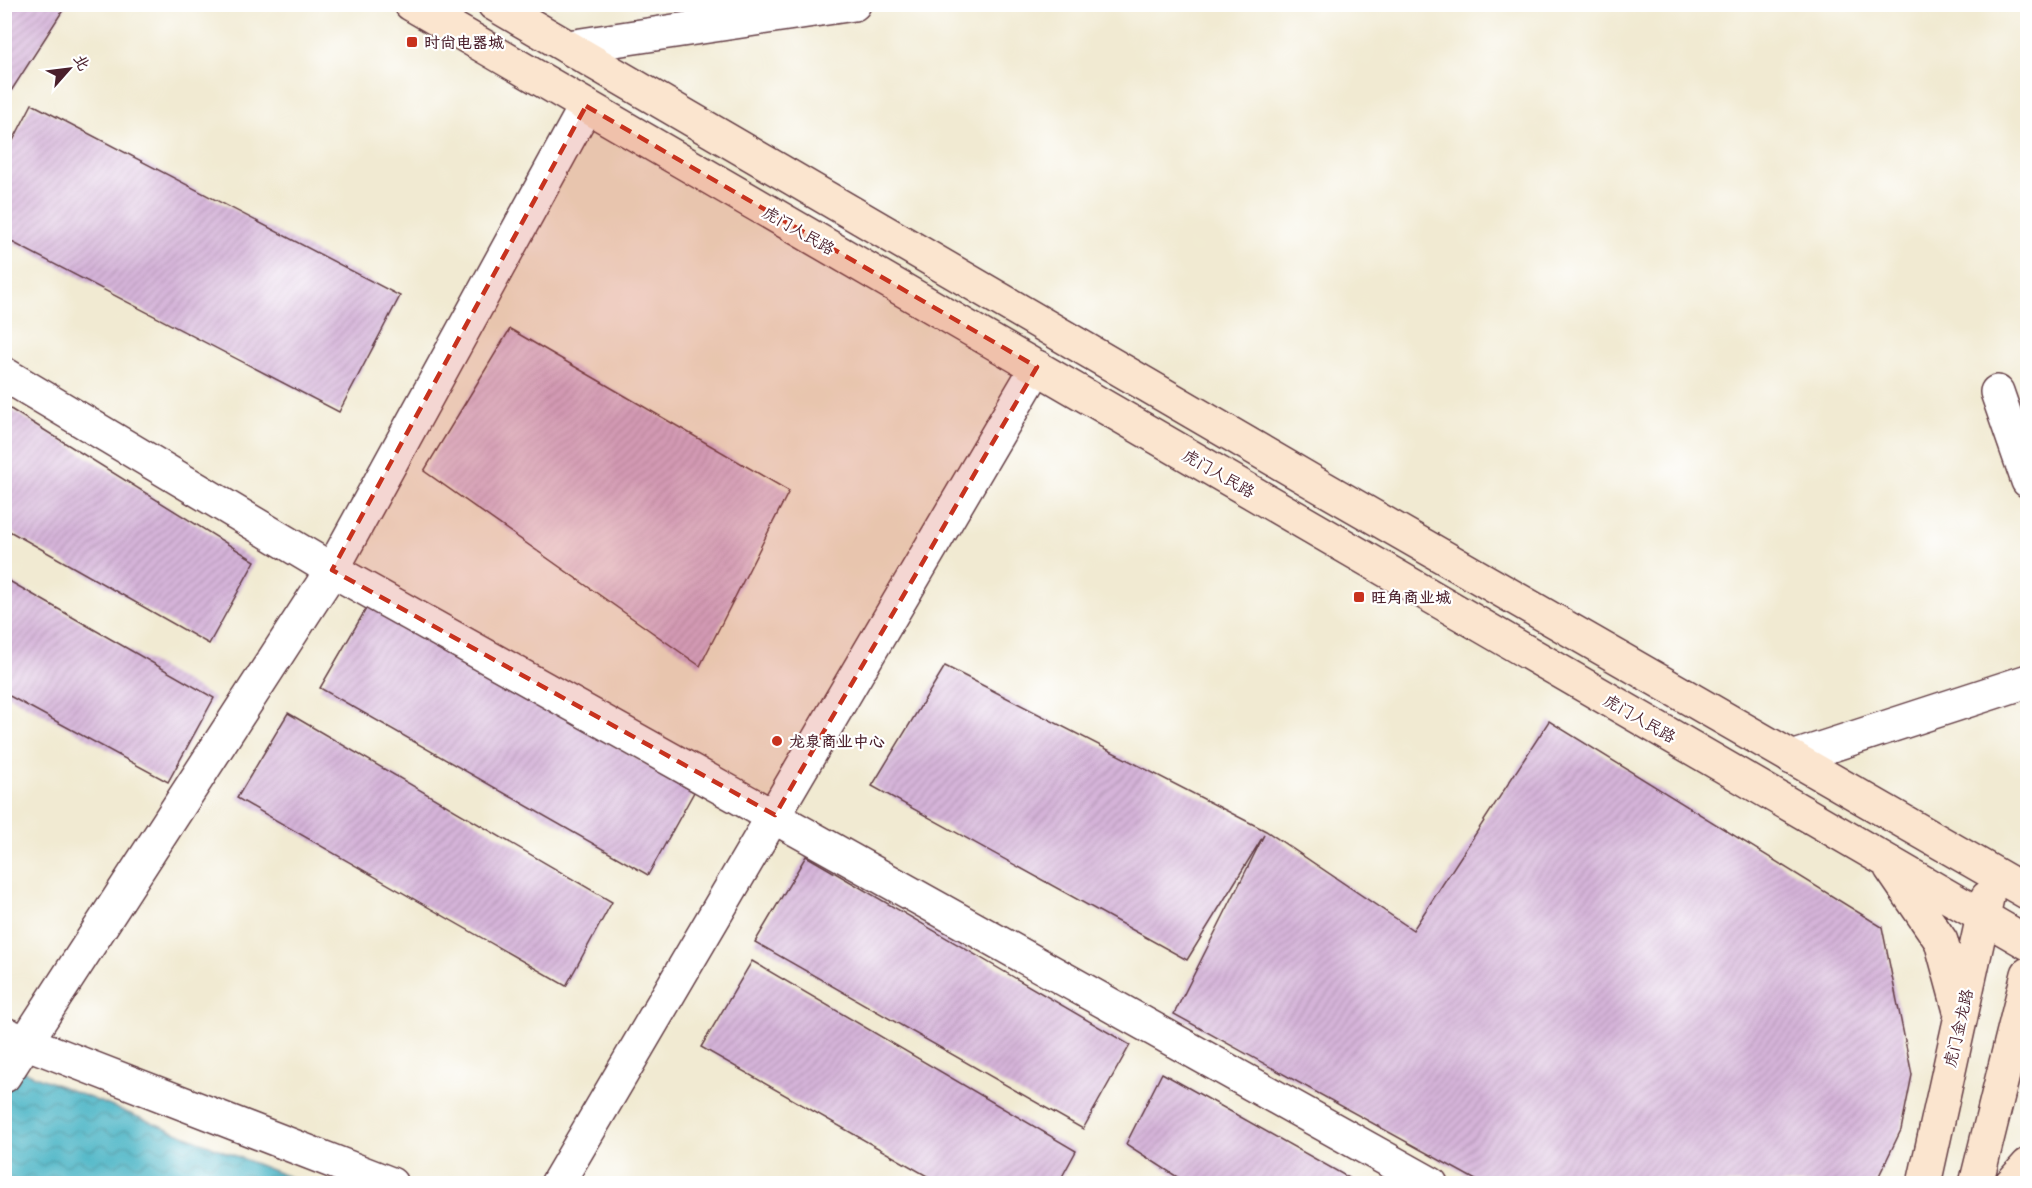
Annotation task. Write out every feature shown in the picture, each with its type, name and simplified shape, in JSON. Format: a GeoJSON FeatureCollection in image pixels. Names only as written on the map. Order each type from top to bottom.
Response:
{"type":"FeatureCollection","features":[{"type":"Feature","properties":{"kind":"main road","name":"虎门人民路"},"geometry":{"type":"LineString","coordinates":[[411,4],[2028,943]]}},
{"type":"Feature","properties":{"kind":"main road"},"geometry":{"type":"LineString","coordinates":[[494,4],[2028,893]]}},
{"type":"Feature","properties":{"kind":"main road"},"geometry":{"type":"LineString","coordinates":[[1887,861],[1941,941],[1961,1014]]}},
{"type":"Feature","properties":{"kind":"main road","name":"虎门金龙路"},"geometry":{"type":"LineString","coordinates":[[1924,1184],[1993,873]]}},
{"type":"Feature","properties":{"kind":"main road"},"geometry":{"type":"LineString","coordinates":[[1976,1184],[2028,974]]}},
{"type":"Feature","properties":{"kind":"main road"},"geometry":{"type":"LineString","coordinates":[[2011,1184],[2028,1165]]}},
{"type":"Feature","properties":{"kind":"street"},"geometry":{"type":"LineString","coordinates":[[568,47],[854,4]]}},
{"type":"Feature","properties":{"kind":"street"},"geometry":{"type":"LineString","coordinates":[[4,1076],[15,1039],[332,570],[586,106]]}},
{"type":"Feature","properties":{"kind":"street"},"geometry":{"type":"LineString","coordinates":[[557,1184],[1037,367]]}},
{"type":"Feature","properties":{"kind":"street"},"geometry":{"type":"LineString","coordinates":[[4,374],[332,570],[775,815],[1431,1184]]}},
{"type":"Feature","properties":{"kind":"street"},"geometry":{"type":"LineString","coordinates":[[1997,393],[2028,481]]}},
{"type":"Feature","properties":{"kind":"street"},"geometry":{"type":"LineString","coordinates":[[1792,758],[2028,681]]}},
{"type":"Feature","properties":{"kind":"street"},"geometry":{"type":"LineString","coordinates":[[15,1039],[391,1184]]}},
{"type":"Feature","properties":{"kind":"highlighted area"},"geometry":{"type":"Polygon","coordinates":[[[586,106],[1037,367],[775,815],[332,570],[586,106]]]}},
{"type":"Feature","properties":{"kind":"water"},"geometry":{"type":"Polygon","coordinates":[[[5,1064],[304,1183],[5,1183],[5,1064]]]}},
{"type":"Feature","properties":{"kind":"building"},"geometry":{"type":"Polygon","coordinates":[[[4,4],[67,4],[4,102],[4,4]]]}},
{"type":"Feature","properties":{"kind":"building"},"geometry":{"type":"Polygon","coordinates":[[[32,104],[400,296],[339,412],[4,238],[4,158],[32,104]]]}},
{"type":"Feature","properties":{"kind":"building"},"geometry":{"type":"Polygon","coordinates":[[[510,329],[789,491],[700,666],[424,471],[510,329]]]}},
{"type":"Feature","properties":{"kind":"building"},"geometry":{"type":"Polygon","coordinates":[[[4,405],[255,561],[209,644],[4,528],[4,405]]]}},
{"type":"Feature","properties":{"kind":"building"},"geometry":{"type":"Polygon","coordinates":[[[4,578],[214,698],[168,782],[4,693],[4,578]]]}},
{"type":"Feature","properties":{"kind":"building"},"geometry":{"type":"Polygon","coordinates":[[[370,602],[694,792],[648,875],[320,688],[370,602]]]}},
{"type":"Feature","properties":{"kind":"building"},"geometry":{"type":"Polygon","coordinates":[[[945,666],[1266,831],[1413,930],[1549,721],[1882,927],[1912,1075],[1901,1130],[1875,1184],[1483,1184],[1174,1014],[1264,835],[1187,960],[872,786],[945,666]]]}},
{"type":"Feature","properties":{"kind":"building"},"geometry":{"type":"Polygon","coordinates":[[[288,713],[612,902],[566,986],[237,798],[288,713]]]}},
{"type":"Feature","properties":{"kind":"building"},"geometry":{"type":"Polygon","coordinates":[[[806,856],[1130,1045],[1083,1129],[755,942],[806,856]]]}},
{"type":"Feature","properties":{"kind":"building"},"geometry":{"type":"Polygon","coordinates":[[[752,961],[1076,1151],[1058,1184],[941,1184],[701,1047],[752,961]]]}},
{"type":"Feature","properties":{"kind":"building"},"geometry":{"type":"Polygon","coordinates":[[[1162,1073],[1360,1184],[1188,1184],[1126,1144],[1162,1073]]]}},
{"type":"Feature","properties":{"kind":"building"},"geometry":{"type":"Polygon","coordinates":[[[1088,1177],[1099,1184],[1085,1184],[1088,1177]]]}},
{"type":"Feature","properties":{"kind":"place","name":"时尚电器城"},"geometry":{"type":"Point","coordinates":[412,42]}},
{"type":"Feature","properties":{"kind":"place","name":"旺角商业城"},"geometry":{"type":"Point","coordinates":[1359,597]}},
{"type":"Feature","properties":{"kind":"place","name":"龙泉商业中心"},"geometry":{"type":"Point","coordinates":[777,741]}}]}
